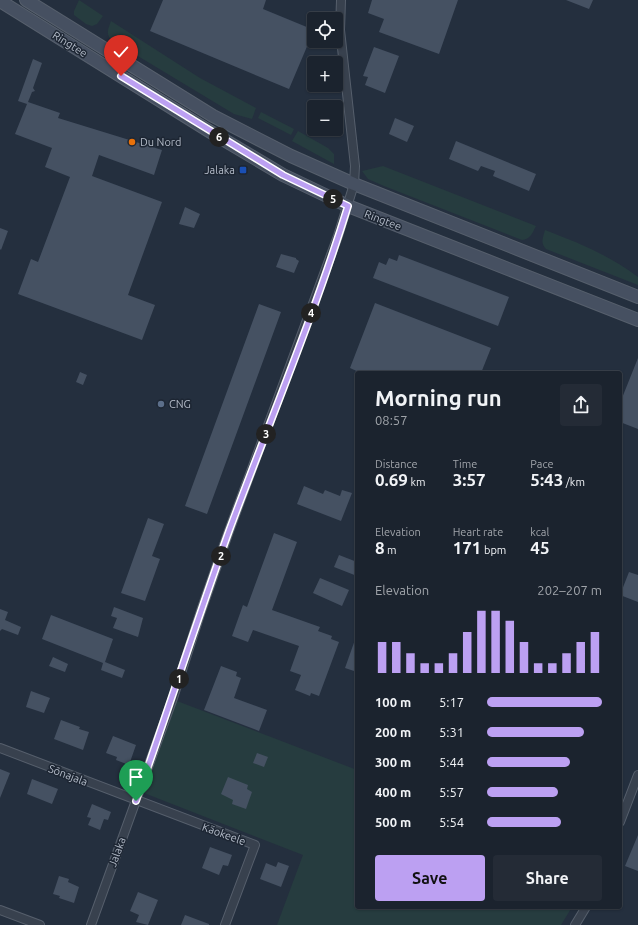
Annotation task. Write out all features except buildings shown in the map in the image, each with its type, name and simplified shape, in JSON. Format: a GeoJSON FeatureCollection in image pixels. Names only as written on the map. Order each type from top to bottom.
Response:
{"type":"FeatureCollection","features":[{"type":"Feature","properties":{"kind":"main road","name":"Ringtee"},"geometry":{"type":"LineString","coordinates":[[26,0],[213,116],[291,156],[354,184],[638,297]]}},
{"type":"Feature","properties":{"kind":"main road","name":"Ringtee"},"geometry":{"type":"LineString","coordinates":[[0,1],[283,175],[348,206],[638,320]]}},
{"type":"Feature","properties":{"kind":"street","name":"Jalaka"},"geometry":{"type":"LineString","coordinates":[[90,925],[136,801],[201,611],[304,333],[348,206],[354,184],[355,166],[340,30],[341,0]]}},
{"type":"Feature","properties":{"kind":"street","name":"Sõnajala"},"geometry":{"type":"LineString","coordinates":[[0,748],[136,801]]}},
{"type":"Feature","properties":{"kind":"street"},"geometry":{"type":"LineString","coordinates":[[622,817],[638,775]]}},
{"type":"Feature","properties":{"kind":"street","name":"Käokeele"},"geometry":{"type":"LineString","coordinates":[[136,801],[255,845],[225,925]]}},
{"type":"Feature","properties":{"kind":"street"},"geometry":{"type":"LineString","coordinates":[[575,925],[585,909]]}},
{"type":"Feature","properties":{"kind":"street"},"geometry":{"type":"LineString","coordinates":[[0,910],[40,925]]}},
{"type":"Feature","properties":{"kind":"green space"},"geometry":{"type":"Polygon","coordinates":[[[79,0],[103,16],[97,24],[92,26],[86,24],[74,15],[74,11],[79,0]]]}},
{"type":"Feature","properties":{"kind":"green space"},"geometry":{"type":"Polygon","coordinates":[[[111,21],[200,78],[256,108],[252,119],[234,114],[110,39],[108,29],[111,21]]]}},
{"type":"Feature","properties":{"kind":"green space"},"geometry":{"type":"Polygon","coordinates":[[[261,112],[294,129],[291,135],[258,118],[261,112]]]}},
{"type":"Feature","properties":{"kind":"green space"},"geometry":{"type":"Polygon","coordinates":[[[298,131],[328,148],[334,154],[334,164],[292,141],[298,131]]]}},
{"type":"Feature","properties":{"kind":"green space"},"geometry":{"type":"Polygon","coordinates":[[[383,166],[536,226],[529,237],[522,240],[384,186],[368,179],[362,171],[383,166]]]}},
{"type":"Feature","properties":{"kind":"green space"},"geometry":{"type":"Polygon","coordinates":[[[545,230],[582,245],[627,269],[638,277],[638,285],[546,249],[543,242],[545,230]]]}},
{"type":"Feature","properties":{"kind":"green space"},"geometry":{"type":"Polygon","coordinates":[[[177,701],[355,769],[355,909],[571,909],[561,925],[277,925],[303,855],[144,793],[177,701]]]}},
{"type":"Feature","properties":{"kind":"place","name":"Du Nord"},"geometry":{"type":"Point","coordinates":[132,142]}},
{"type":"Feature","properties":{"kind":"place","name":"Jalaka"},"geometry":{"type":"Point","coordinates":[243,170]}},
{"type":"Feature","properties":{"kind":"place","name":"CNG"},"geometry":{"type":"Point","coordinates":[161,404]}},
{"type":"Feature","properties":{"kind":"route"},"geometry":{"type":"LineString","coordinates":[[121,76],[208,131],[283,175],[348,206],[304,333],[229,531],[136,801]]}}]}
